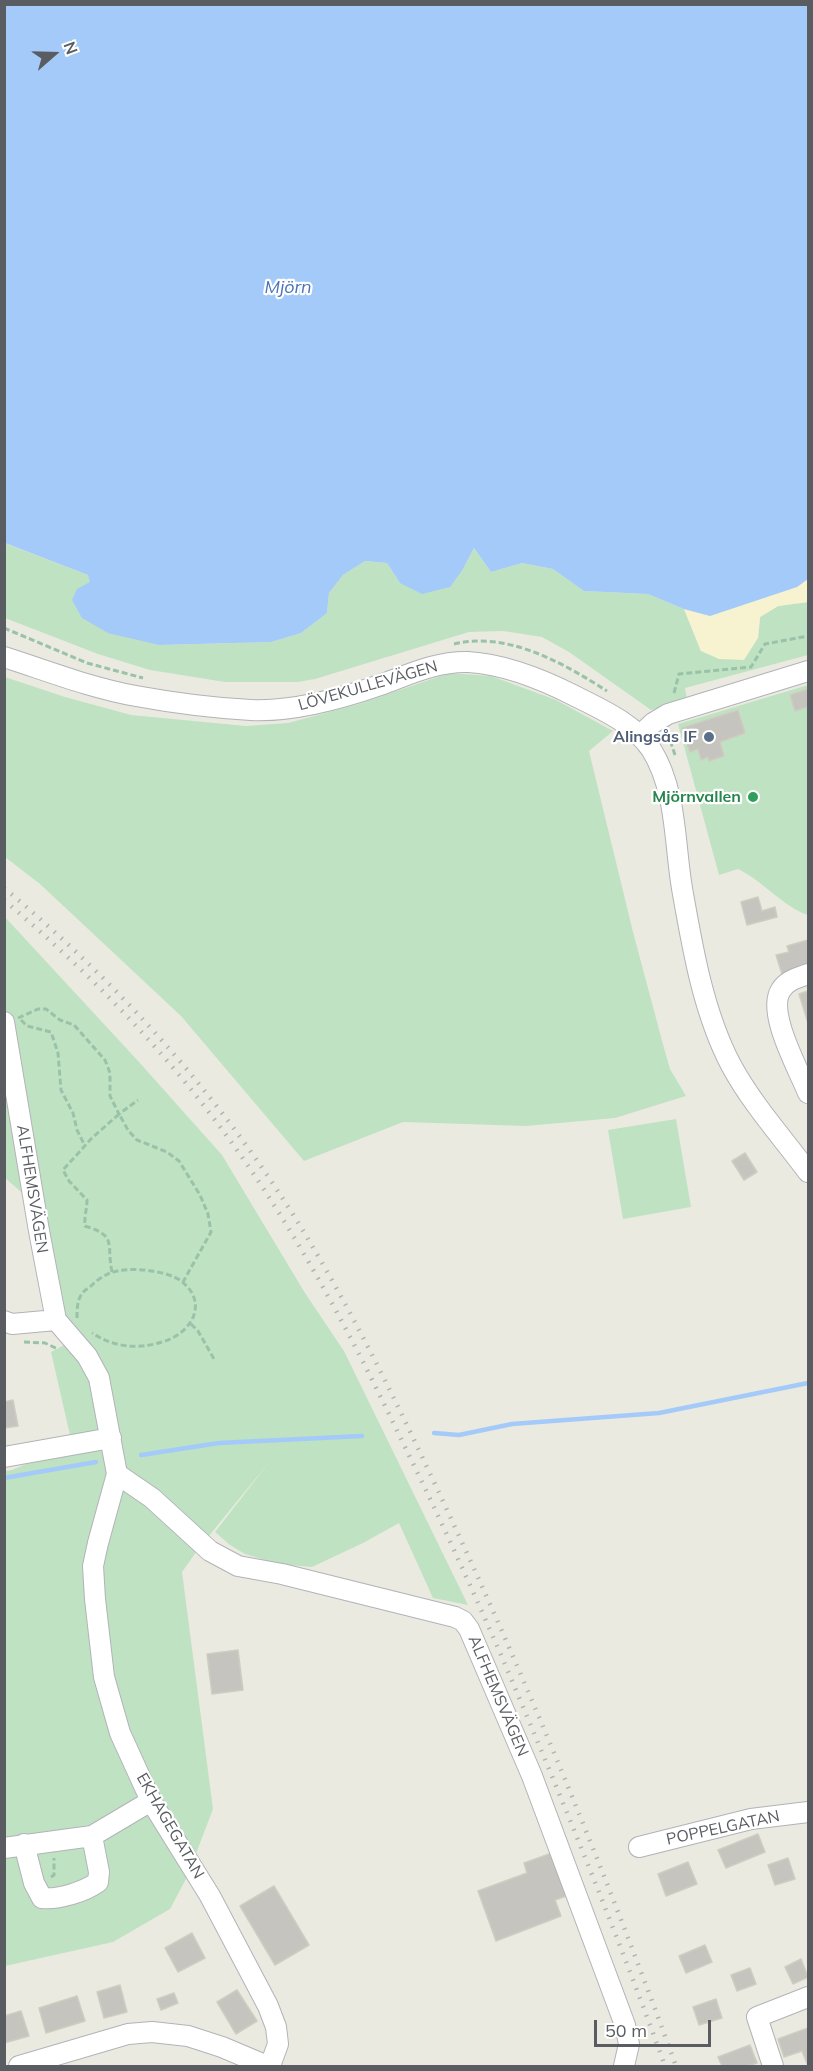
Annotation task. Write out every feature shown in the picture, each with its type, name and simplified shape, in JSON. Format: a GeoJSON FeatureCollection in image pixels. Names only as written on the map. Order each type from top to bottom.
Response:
{"type":"FeatureCollection","features":[{"type":"Feature","properties":{"kind":"street","name":"LÖVEKULLEVÄGEN"},"geometry":{"type":"LineString","coordinates":[[4,657],[79,682],[135,696],[252,710],[307,705],[377,686],[435,665],[467,662],[505,667],[569,693],[615,717],[654,724],[652,751],[670,802],[682,892],[700,977],[720,1041],[748,1093],[808,1172]]}},
{"type":"Feature","properties":{"kind":"street"},"geometry":{"type":"LineString","coordinates":[[654,724],[808,671]]}},
{"type":"Feature","properties":{"kind":"street"},"geometry":{"type":"LineString","coordinates":[[808,974],[789,981],[777,997],[776,1006],[778,1020],[808,1093]]}},
{"type":"Feature","properties":{"kind":"street","name":"ALFHEMSVÄGEN"},"geometry":{"type":"LineString","coordinates":[[12,1019],[41,1242],[56,1320]]}},
{"type":"Feature","properties":{"kind":"street"},"geometry":{"type":"LineString","coordinates":[[4,1321],[12,1323],[56,1320]]}},
{"type":"Feature","properties":{"kind":"street","name":"EKHAGEGATAN"},"geometry":{"type":"LineString","coordinates":[[56,1320],[87,1356],[99,1378],[117,1474],[93,1566],[104,1677],[120,1733],[151,1801],[210,1896],[268,2007],[276,2027],[278,2044],[269,2067]]}},
{"type":"Feature","properties":{"kind":"street"},"geometry":{"type":"LineString","coordinates":[[4,1457],[111,1438]]}},
{"type":"Feature","properties":{"kind":"street","name":"ALFHEMSVÄGEN"},"geometry":{"type":"LineString","coordinates":[[117,1474],[152,1498],[210,1551],[238,1566],[282,1574],[455,1617],[463,1621],[469,1629],[532,1776],[626,2025],[629,2044],[624,2067]]}},
{"type":"Feature","properties":{"kind":"street"},"geometry":{"type":"LineString","coordinates":[[4,1848],[92,1836],[151,1801]]}},
{"type":"Feature","properties":{"kind":"street","name":"POPPELGATAN"},"geometry":{"type":"LineString","coordinates":[[639,1846],[751,1819],[808,1812]]}},
{"type":"Feature","properties":{"kind":"street"},"geometry":{"type":"LineString","coordinates":[[24,1844],[34,1883],[42,1898],[50,1899],[90,1888],[98,1882],[99,1872],[92,1836]]}},
{"type":"Feature","properties":{"kind":"street"},"geometry":{"type":"LineString","coordinates":[[773,2067],[757,2017],[808,1997]]}},
{"type":"Feature","properties":{"kind":"street"},"geometry":{"type":"LineString","coordinates":[[19,2067],[128,2034],[152,2032],[189,2036],[269,2067]]}},
{"type":"Feature","properties":{"kind":"path"},"geometry":{"type":"LineString","coordinates":[[4,628],[87,663],[152,680]]}},
{"type":"Feature","properties":{"kind":"path"},"geometry":{"type":"LineString","coordinates":[[654,724],[679,674],[751,667],[765,644],[808,636]]}},
{"type":"Feature","properties":{"kind":"path"},"geometry":{"type":"LineString","coordinates":[[450,645],[491,642],[540,654],[581,675],[609,693]]}},
{"type":"Feature","properties":{"kind":"path"},"geometry":{"type":"LineString","coordinates":[[654,724],[669,737],[677,762]]}},
{"type":"Feature","properties":{"kind":"path"},"geometry":{"type":"LineString","coordinates":[[654,724],[669,737]]}},
{"type":"Feature","properties":{"kind":"path"},"geometry":{"type":"LineString","coordinates":[[12,1019],[38,1009],[46,1009],[60,1020],[74,1025],[105,1060],[110,1073],[110,1096],[128,1130],[137,1140],[166,1152],[179,1161],[200,1195],[208,1214],[210,1232],[183,1282]]}},
{"type":"Feature","properties":{"kind":"path"},"geometry":{"type":"LineString","coordinates":[[12,1019],[27,1026],[51,1032],[58,1053],[61,1090],[73,1113],[77,1130],[85,1146]]}},
{"type":"Feature","properties":{"kind":"path"},"geometry":{"type":"LineString","coordinates":[[112,1272],[109,1240],[105,1234],[84,1226],[87,1200],[69,1181],[63,1170],[107,1123],[138,1100]]}},
{"type":"Feature","properties":{"kind":"path"},"geometry":{"type":"LineString","coordinates":[[56,1320],[76,1320],[82,1293],[112,1272],[151,1271],[170,1275],[183,1282],[193,1297],[196,1313],[191,1324],[173,1339],[153,1345],[120,1346],[89,1331]]}},
{"type":"Feature","properties":{"kind":"path"},"geometry":{"type":"LineString","coordinates":[[191,1324],[198,1331],[214,1359]]}},
{"type":"Feature","properties":{"kind":"path"},"geometry":{"type":"LineString","coordinates":[[22,1342],[45,1343],[60,1350]]}},
{"type":"Feature","properties":{"kind":"path"},"geometry":{"type":"LineString","coordinates":[[34,1883],[54,1875],[55,1866],[51,1842]]}},
{"type":"Feature","properties":{"kind":"green space"},"geometry":{"type":"Polygon","coordinates":[[[4,543],[88,575],[91,582],[159,645],[271,642],[301,633],[327,613],[329,593],[343,575],[365,561],[387,563],[400,583],[463,569],[474,548],[491,572],[522,563],[553,569],[584,591],[648,594],[684,609],[701,651],[758,638],[760,617],[778,606],[808,602],[808,655],[685,688],[687,700],[651,710],[569,652],[542,637],[503,631],[469,632],[315,679],[298,682],[225,682],[150,670],[98,654],[5,618],[4,543]]]}},
{"type":"Feature","properties":{"kind":"green space"},"geometry":{"type":"Polygon","coordinates":[[[449,673],[491,676],[556,700],[613,731],[589,751],[664,1048],[670,1069],[686,1096],[615,1118],[526,1126],[403,1122],[304,1161],[181,1016],[40,884],[5,857],[5,677],[65,697],[131,715],[246,726],[288,723],[359,704],[449,673]]]}},
{"type":"Feature","properties":{"kind":"green space","name":"Mjörnvallen"},"geometry":{"type":"Polygon","coordinates":[[[808,685],[808,915],[791,907],[738,869],[719,875],[678,724],[808,685]]]}},
{"type":"Feature","properties":{"kind":"green space"},"geometry":{"type":"Polygon","coordinates":[[[4,916],[222,1155],[305,1293],[344,1351],[468,1605],[433,1598],[399,1523],[312,1567],[278,1564],[245,1554],[230,1545],[215,1532],[270,1461],[182,1572],[213,1809],[187,1877],[170,1909],[113,1942],[5,1966],[5,1471],[72,1444],[51,1352],[68,1343],[41,1209],[5,1178],[4,916]]]}},
{"type":"Feature","properties":{"kind":"green space"},"geometry":{"type":"Polygon","coordinates":[[[676,1119],[691,1207],[623,1219],[608,1130],[676,1119]]]}},
{"type":"Feature","properties":{"kind":"sand"},"geometry":{"type":"Polygon","coordinates":[[[808,579],[808,602],[778,606],[760,617],[758,638],[744,660],[719,659],[701,651],[684,609],[710,616],[797,587],[808,579]]]}},
{"type":"Feature","properties":{"kind":"water","name":"Mjörn"},"geometry":{"type":"Polygon","coordinates":[[[4,5],[808,5],[808,579],[797,587],[710,616],[684,609],[648,594],[584,591],[553,569],[522,563],[491,572],[474,548],[450,587],[422,594],[400,583],[387,563],[365,561],[343,575],[329,593],[327,613],[301,633],[271,642],[159,645],[108,633],[82,618],[72,600],[77,589],[90,582],[88,575],[5,543],[4,5]]]}},
{"type":"Feature","properties":{"kind":"building"},"geometry":{"type":"Polygon","coordinates":[[[808,689],[808,707],[795,711],[790,695],[808,689]]]}},
{"type":"Feature","properties":{"kind":"building","name":"Alingsås IF"},"geometry":{"type":"Polygon","coordinates":[[[738,710],[745,733],[720,742],[724,756],[709,761],[708,757],[701,760],[698,749],[690,752],[682,728],[738,710]]]}},
{"type":"Feature","properties":{"kind":"building"},"geometry":{"type":"Polygon","coordinates":[[[758,897],[762,911],[775,907],[777,917],[747,925],[741,902],[758,897]]]}},
{"type":"Feature","properties":{"kind":"building"},"geometry":{"type":"Polygon","coordinates":[[[808,940],[808,966],[782,974],[776,955],[789,952],[787,946],[808,940]]]}},
{"type":"Feature","properties":{"kind":"building"},"geometry":{"type":"Polygon","coordinates":[[[808,991],[808,1023],[799,994],[808,991]]]}},
{"type":"Feature","properties":{"kind":"building"},"geometry":{"type":"Polygon","coordinates":[[[745,1153],[757,1172],[744,1180],[732,1161],[745,1153]]]}},
{"type":"Feature","properties":{"kind":"building"},"geometry":{"type":"Polygon","coordinates":[[[13,1400],[18,1426],[4,1428],[4,1402],[13,1400]]]}},
{"type":"Feature","properties":{"kind":"building"},"geometry":{"type":"Polygon","coordinates":[[[238,1650],[243,1690],[212,1694],[207,1654],[238,1650]]]}},
{"type":"Feature","properties":{"kind":"building"},"geometry":{"type":"Polygon","coordinates":[[[758,1834],[765,1852],[726,1868],[718,1850],[758,1834]]]}},
{"type":"Feature","properties":{"kind":"building"},"geometry":{"type":"Polygon","coordinates":[[[552,1853],[569,1895],[555,1900],[561,1916],[496,1941],[478,1891],[527,1873],[524,1863],[552,1853]]]}},
{"type":"Feature","properties":{"kind":"building"},"geometry":{"type":"Polygon","coordinates":[[[788,1858],[795,1879],[775,1885],[768,1865],[788,1858]]]}},
{"type":"Feature","properties":{"kind":"building"},"geometry":{"type":"Polygon","coordinates":[[[688,1862],[697,1884],[666,1896],[658,1874],[688,1862]]]}},
{"type":"Feature","properties":{"kind":"building"},"geometry":{"type":"Polygon","coordinates":[[[274,1886],[309,1945],[275,1965],[240,1906],[274,1886]]]}},
{"type":"Feature","properties":{"kind":"building"},"geometry":{"type":"Polygon","coordinates":[[[192,1933],[205,1958],[178,1972],[165,1948],[192,1933]]]}},
{"type":"Feature","properties":{"kind":"building"},"geometry":{"type":"Polygon","coordinates":[[[705,1945],[712,1962],[686,1973],[679,1956],[705,1945]]]}},
{"type":"Feature","properties":{"kind":"building"},"geometry":{"type":"Polygon","coordinates":[[[801,1959],[808,1977],[793,1984],[785,1967],[801,1959]]]}},
{"type":"Feature","properties":{"kind":"building"},"geometry":{"type":"Polygon","coordinates":[[[750,1968],[756,1984],[737,1991],[731,1975],[750,1968]]]}},
{"type":"Feature","properties":{"kind":"building"},"geometry":{"type":"Polygon","coordinates":[[[120,1985],[127,2012],[104,2018],[97,1992],[120,1985]]]}},
{"type":"Feature","properties":{"kind":"building"},"geometry":{"type":"Polygon","coordinates":[[[237,1990],[257,2021],[236,2034],[217,2002],[237,1990]]]}},
{"type":"Feature","properties":{"kind":"building"},"geometry":{"type":"Polygon","coordinates":[[[174,1993],[178,2003],[161,2010],[157,1999],[174,1993]]]}},
{"type":"Feature","properties":{"kind":"building"},"geometry":{"type":"Polygon","coordinates":[[[77,1996],[85,2021],[46,2033],[39,2008],[77,1996]]]}},
{"type":"Feature","properties":{"kind":"building"},"geometry":{"type":"Polygon","coordinates":[[[716,1999],[722,2018],[699,2025],[693,2007],[716,1999]]]}},
{"type":"Feature","properties":{"kind":"building"},"geometry":{"type":"Polygon","coordinates":[[[21,2011],[29,2036],[4,2043],[4,2016],[21,2011]]]}},
{"type":"Feature","properties":{"kind":"building"},"geometry":{"type":"Polygon","coordinates":[[[808,2028],[808,2066],[802,2051],[784,2057],[778,2039],[808,2028]]]}},
{"type":"Feature","properties":{"kind":"building"},"geometry":{"type":"Polygon","coordinates":[[[750,2045],[757,2063],[747,2066],[722,2066],[718,2057],[750,2045]]]}},
{"type":"Feature","properties":{"kind":"waterway"},"geometry":{"type":"LineString","coordinates":[[434,1433],[459,1435],[512,1424],[659,1413],[808,1383]]}},
{"type":"Feature","properties":{"kind":"waterway"},"geometry":{"type":"LineString","coordinates":[[141,1455],[219,1443],[362,1436]]}},
{"type":"Feature","properties":{"kind":"waterway"},"geometry":{"type":"LineString","coordinates":[[4,1478],[96,1462]]}},
{"type":"Feature","properties":{"kind":"railway"},"geometry":{"type":"LineString","coordinates":[[4,888],[89,964],[167,1046],[239,1135],[326,1269],[349,1310],[432,1477],[499,1624],[578,1812],[676,2066]]}},
{"type":"Feature","properties":{"kind":"railway"},"geometry":{"type":"LineString","coordinates":[[4,900],[112,1000],[185,1082],[237,1150],[315,1272],[383,1401],[489,1628],[586,1860],[665,2066]]}},
{"type":"Feature","properties":{"kind":"place","name":"Alingsås IF"},"geometry":{"type":"Point","coordinates":[709,737]}},
{"type":"Feature","properties":{"kind":"place","name":"Mjörnvallen"},"geometry":{"type":"Point","coordinates":[753,797]}}]}
